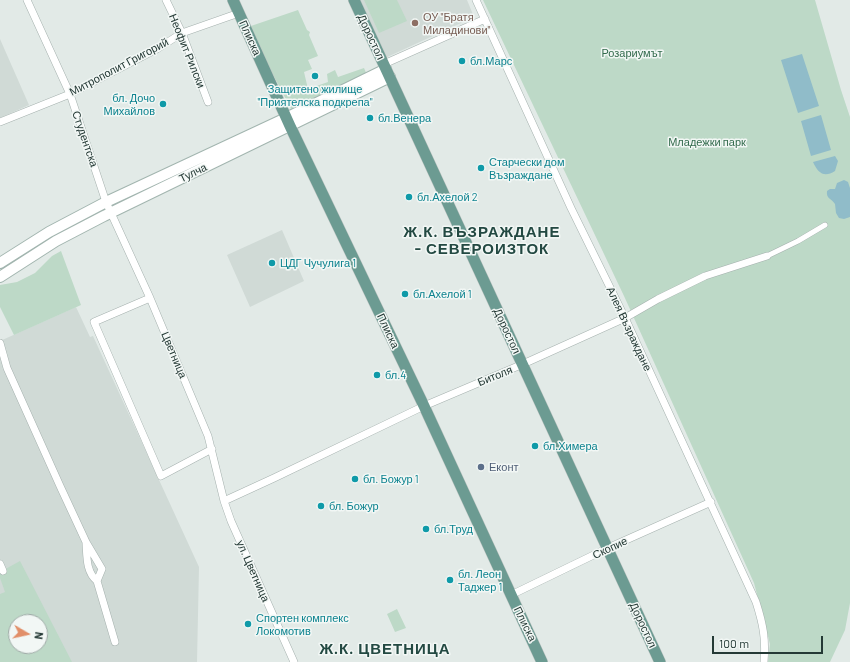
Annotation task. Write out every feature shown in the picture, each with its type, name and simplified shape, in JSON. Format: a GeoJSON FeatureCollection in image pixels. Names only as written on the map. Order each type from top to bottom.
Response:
{"type":"FeatureCollection","features":[{"type":"Feature","properties":{"kind":"main road","name":"Плиска"},"geometry":{"type":"LineString","coordinates":[[233,0],[288,122],[424,406],[542,662]]}},
{"type":"Feature","properties":{"kind":"main road","name":"Доростол"},"geometry":{"type":"LineString","coordinates":[[354,0],[660,662]]}},
{"type":"Feature","properties":{"kind":"main road","name":"Тулча"},"geometry":{"type":"LineString","coordinates":[[0,277],[56,241],[387,70]]}},
{"type":"Feature","properties":{"kind":"main road","name":"Тулча"},"geometry":{"type":"LineString","coordinates":[[0,263],[49,232],[106,202],[288,122]]}},
{"type":"Feature","properties":{"kind":"street","name":"Студентска"},"geometry":{"type":"LineString","coordinates":[[27,0],[70,94],[111,213]]}},
{"type":"Feature","properties":{"kind":"street","name":"Неофит Рилски"},"geometry":{"type":"LineString","coordinates":[[166,0],[182,33],[208,102]]}},
{"type":"Feature","properties":{"kind":"street","name":"Алея Възраждане"},"geometry":{"type":"LineString","coordinates":[[476,0],[571,208],[625,318],[756,602],[761,616],[766,644],[764,662]]}},
{"type":"Feature","properties":{"kind":"street","name":"Митрополит Григорий"},"geometry":{"type":"LineString","coordinates":[[0,122],[70,94],[157,49],[182,33],[239,13]]}},
{"type":"Feature","properties":{"kind":"street"},"geometry":{"type":"LineString","coordinates":[[387,70],[485,19]]}},
{"type":"Feature","properties":{"kind":"street","name":"Цветница"},"geometry":{"type":"LineString","coordinates":[[111,213],[150,298],[208,436],[224,501]]}},
{"type":"Feature","properties":{"kind":"street"},"geometry":{"type":"LineString","coordinates":[[767,256],[798,241],[825,225]]}},
{"type":"Feature","properties":{"kind":"street","name":"Битоля"},"geometry":{"type":"LineString","coordinates":[[224,501],[424,406],[523,364],[625,318],[658,299],[704,276],[767,256]]}},
{"type":"Feature","properties":{"kind":"street"},"geometry":{"type":"LineString","coordinates":[[150,298],[94,322],[161,476],[212,449]]}},
{"type":"Feature","properties":{"kind":"street"},"geometry":{"type":"LineString","coordinates":[[0,343],[3,370],[86,542],[102,569],[97,581]]}},
{"type":"Feature","properties":{"kind":"street","name":"ул. Цветница"},"geometry":{"type":"LineString","coordinates":[[224,501],[231,521],[294,662]]}},
{"type":"Feature","properties":{"kind":"street","name":"Скопие"},"geometry":{"type":"LineString","coordinates":[[511,595],[608,548],[711,502]]}},
{"type":"Feature","properties":{"kind":"street"},"geometry":{"type":"LineString","coordinates":[[86,542],[87,563],[92,576],[97,581],[115,642]]}},
{"type":"Feature","properties":{"kind":"shaded area","name":"ОУ \"Братя Миладинови\""},"geometry":{"type":"Polygon","coordinates":[[[359,0],[467,0],[474,17],[385,58],[359,0]]]}},
{"type":"Feature","properties":{"kind":"shaded area"},"geometry":{"type":"Polygon","coordinates":[[[0,39],[29,105],[0,118],[0,39]]]}},
{"type":"Feature","properties":{"kind":"shaded area"},"geometry":{"type":"Polygon","coordinates":[[[282,230],[304,281],[250,307],[227,255],[282,230]]]}},
{"type":"Feature","properties":{"kind":"shaded area"},"geometry":{"type":"Polygon","coordinates":[[[76,307],[90,337],[93,336],[199,567],[197,662],[0,662],[0,341],[76,307]]]}},
{"type":"Feature","properties":{"kind":"green space"},"geometry":{"type":"Polygon","coordinates":[[[364,0],[397,0],[407,21],[379,33],[364,0]]]}},
{"type":"Feature","properties":{"kind":"green space","name":"Младежки парк"},"geometry":{"type":"Polygon","coordinates":[[[483,0],[815,0],[850,117],[850,603],[845,630],[830,662],[768,662],[770,644],[754,583],[624,296],[483,0]]]}},
{"type":"Feature","properties":{"kind":"green space"},"geometry":{"type":"Polygon","coordinates":[[[298,10],[307,30],[310,32],[309,35],[318,56],[308,60],[312,69],[304,72],[308,89],[328,82],[327,74],[335,70],[338,77],[364,68],[367,75],[291,109],[248,27],[298,10]]]}},
{"type":"Feature","properties":{"kind":"green space"},"geometry":{"type":"Polygon","coordinates":[[[61,251],[81,305],[14,335],[0,307],[0,285],[17,282],[35,273],[52,256],[61,251]]]}},
{"type":"Feature","properties":{"kind":"green space"},"geometry":{"type":"Polygon","coordinates":[[[20,561],[47,614],[8,614],[8,654],[48,654],[48,615],[72,662],[0,662],[0,594],[5,592],[0,578],[0,572],[20,561]]]}},
{"type":"Feature","properties":{"kind":"green space"},"geometry":{"type":"Polygon","coordinates":[[[397,609],[406,628],[395,632],[387,614],[397,609]]]}},
{"type":"Feature","properties":{"kind":"water"},"geometry":{"type":"Polygon","coordinates":[[[802,54],[819,106],[798,113],[781,60],[802,54]]]}},
{"type":"Feature","properties":{"kind":"water"},"geometry":{"type":"Polygon","coordinates":[[[821,115],[831,150],[811,156],[801,121],[821,115]]]}},
{"type":"Feature","properties":{"kind":"water"},"geometry":{"type":"Polygon","coordinates":[[[835,156],[838,161],[835,171],[828,174],[819,172],[813,162],[835,156]]]}},
{"type":"Feature","properties":{"kind":"water"},"geometry":{"type":"Polygon","coordinates":[[[844,180],[848,182],[850,188],[850,217],[844,219],[839,218],[836,213],[835,204],[828,197],[827,191],[830,189],[835,189],[837,183],[844,180]]]}},
{"type":"Feature","properties":{"kind":"place","name":"ОУ \"Братя Миладинови\""},"geometry":{"type":"Point","coordinates":[415,23]}},
{"type":"Feature","properties":{"kind":"place","name":"бл.Марс"},"geometry":{"type":"Point","coordinates":[462,61]}},
{"type":"Feature","properties":{"kind":"place","name":"Защитено жилище \"Приятелска подкрепа\""},"geometry":{"type":"Point","coordinates":[315,76]}},
{"type":"Feature","properties":{"kind":"place","name":"бл. Дочо Михайлов"},"geometry":{"type":"Point","coordinates":[163,104]}},
{"type":"Feature","properties":{"kind":"place","name":"бл.Венера"},"geometry":{"type":"Point","coordinates":[370,118]}},
{"type":"Feature","properties":{"kind":"place","name":"Старчески дом Възраждане"},"geometry":{"type":"Point","coordinates":[481,168]}},
{"type":"Feature","properties":{"kind":"place","name":"бл.Ахелой 2"},"geometry":{"type":"Point","coordinates":[409,197]}},
{"type":"Feature","properties":{"kind":"place","name":"ЦДГ Чучулига 1"},"geometry":{"type":"Point","coordinates":[272,263]}},
{"type":"Feature","properties":{"kind":"place","name":"бл.Ахелой 1"},"geometry":{"type":"Point","coordinates":[405,294]}},
{"type":"Feature","properties":{"kind":"place","name":"бл.4"},"geometry":{"type":"Point","coordinates":[377,375]}},
{"type":"Feature","properties":{"kind":"place","name":"бл.Химера"},"geometry":{"type":"Point","coordinates":[535,446]}},
{"type":"Feature","properties":{"kind":"place","name":"Еконт"},"geometry":{"type":"Point","coordinates":[481,467]}},
{"type":"Feature","properties":{"kind":"place","name":"бл. Божур 1"},"geometry":{"type":"Point","coordinates":[355,479]}},
{"type":"Feature","properties":{"kind":"place","name":"бл. Божур"},"geometry":{"type":"Point","coordinates":[321,506]}},
{"type":"Feature","properties":{"kind":"place","name":"бл.Труд"},"geometry":{"type":"Point","coordinates":[426,529]}},
{"type":"Feature","properties":{"kind":"place","name":"бл. Леон Таджер 1"},"geometry":{"type":"Point","coordinates":[450,580]}},
{"type":"Feature","properties":{"kind":"place","name":"Спортен комплекс Локомотив"},"geometry":{"type":"Point","coordinates":[248,624]}},
{"type":"Feature","properties":{"kind":"district","name":"Ж.К. ВЪЗРАЖДАНЕ - СЕВЕРОИЗТОК"},"geometry":{"type":"Point","coordinates":[482,240]}},
{"type":"Feature","properties":{"kind":"district","name":"Ж.К. ЦВЕТНИЦА"},"geometry":{"type":"Point","coordinates":[385,649]}},
{"type":"Feature","properties":{"kind":"park label","name":"Розариумът"},"geometry":{"type":"Point","coordinates":[632,53]}}]}
